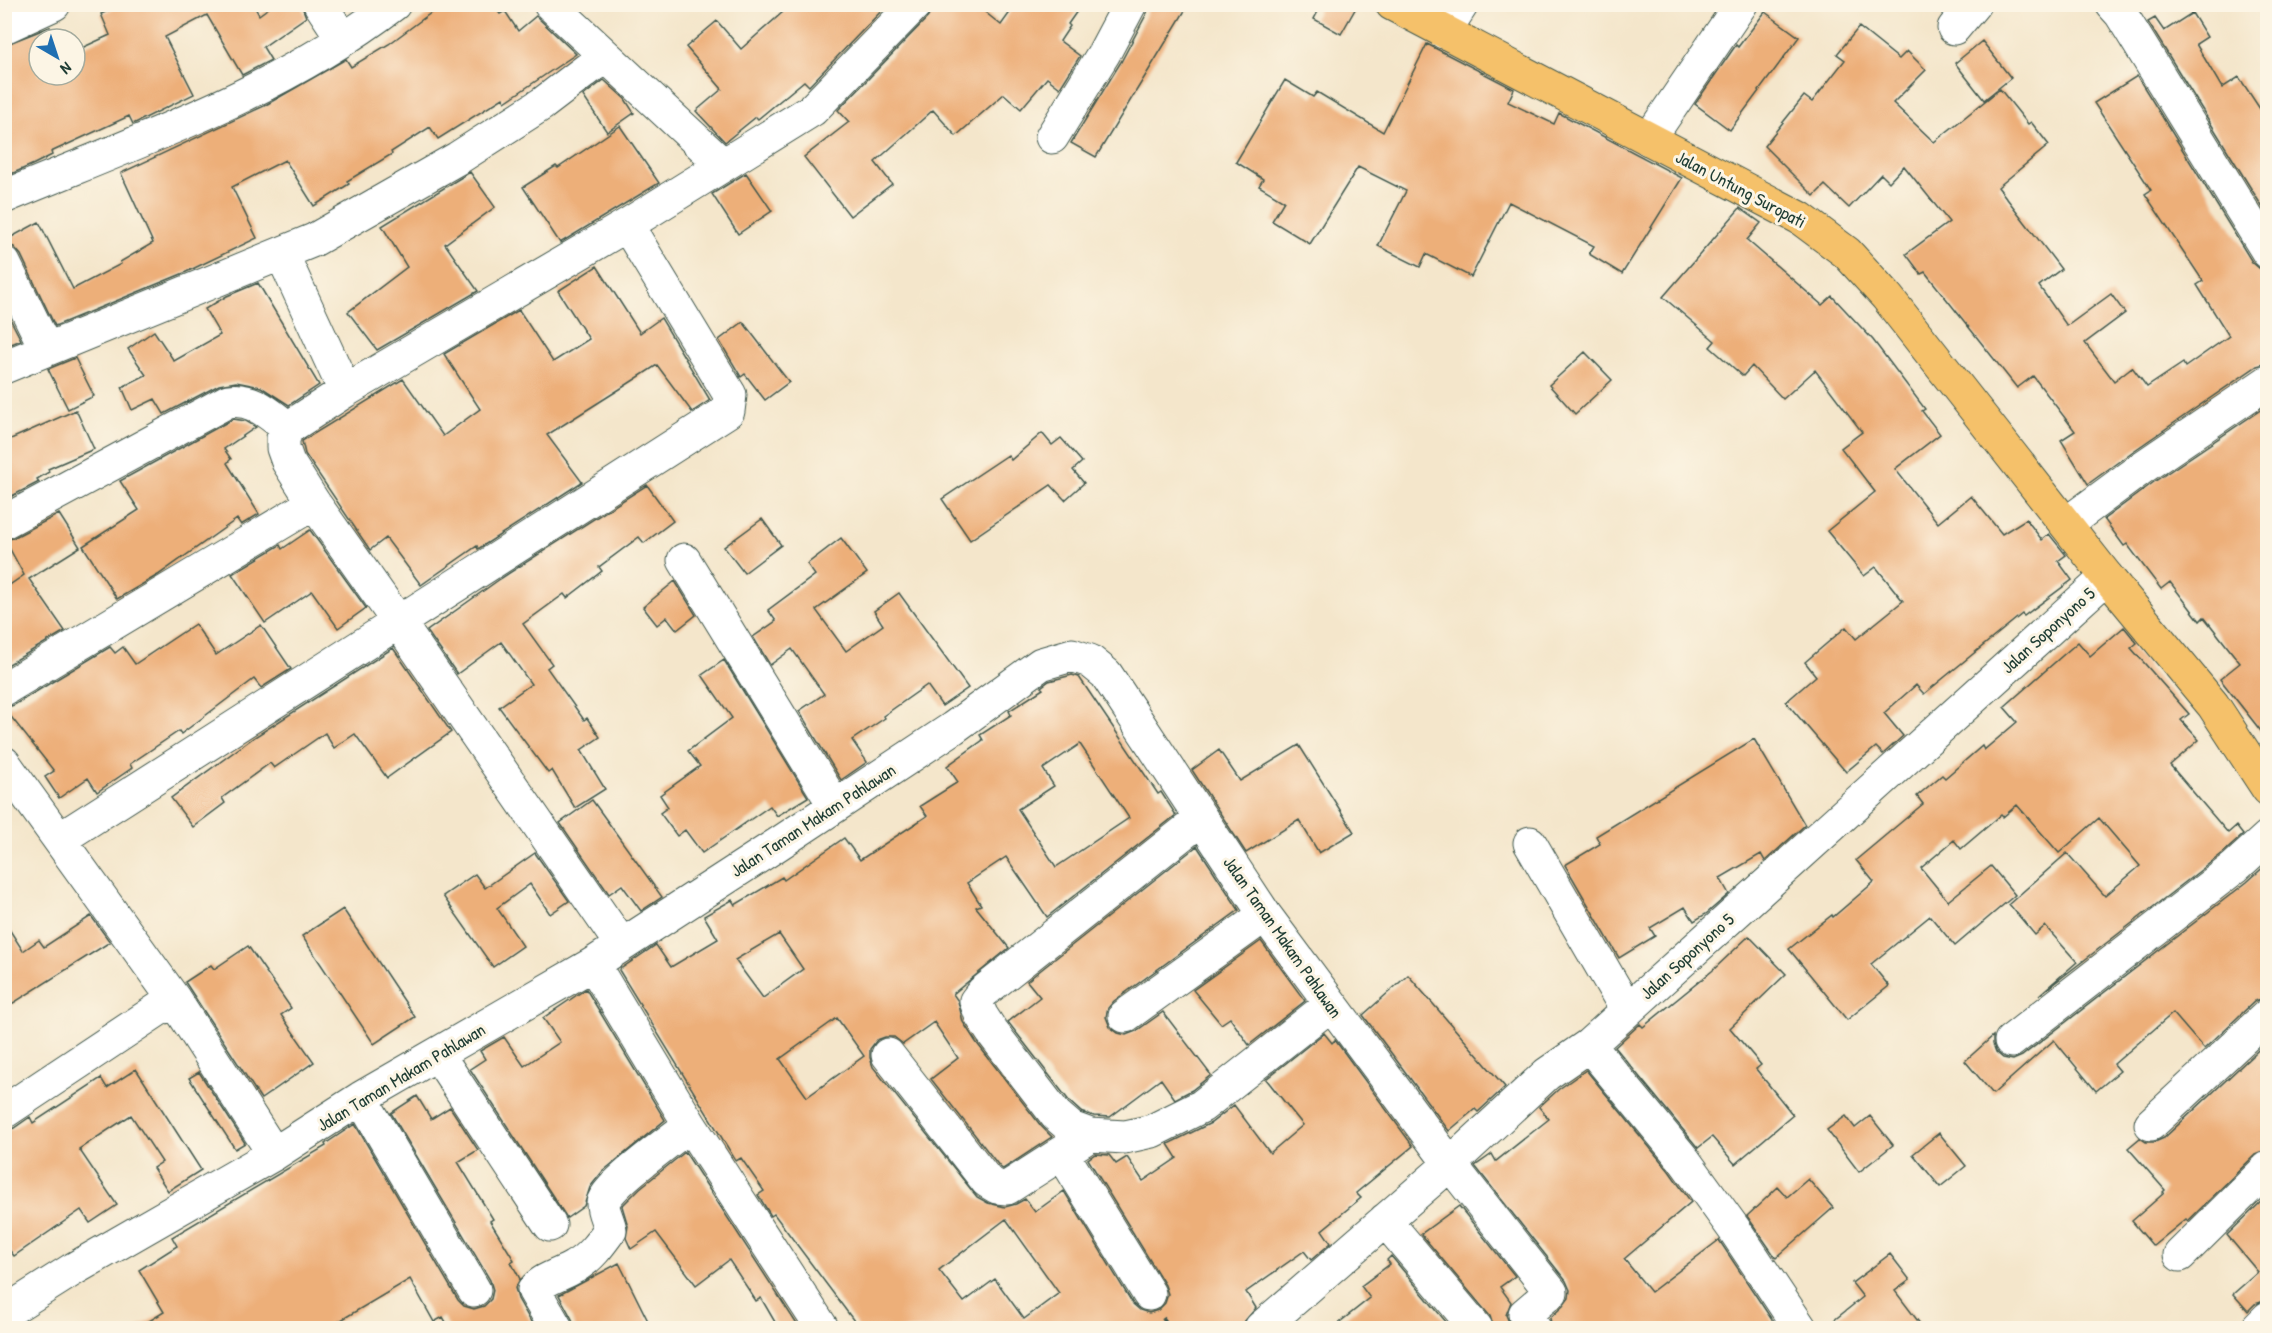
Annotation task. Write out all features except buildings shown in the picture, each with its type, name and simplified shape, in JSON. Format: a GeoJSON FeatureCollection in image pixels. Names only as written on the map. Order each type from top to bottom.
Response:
{"type":"FeatureCollection","features":[{"type":"Feature","properties":{"kind":"main road","name":"Jalan Untung Suropati"},"geometry":{"type":"LineString","coordinates":[[1392,4],[1800,218],[1847,253],[1887,297],[2107,577],[2213,705],[2268,789]]}},
{"type":"Feature","properties":{"kind":"street"},"geometry":{"type":"LineString","coordinates":[[4,27],[54,4]]}},
{"type":"Feature","properties":{"kind":"street"},"geometry":{"type":"LineString","coordinates":[[320,4],[343,39]]}},
{"type":"Feature","properties":{"kind":"street"},"geometry":{"type":"LineString","coordinates":[[4,198],[234,101],[311,60],[394,4]]}},
{"type":"Feature","properties":{"kind":"street"},"geometry":{"type":"LineString","coordinates":[[550,4],[723,165]]}},
{"type":"Feature","properties":{"kind":"street"},"geometry":{"type":"LineString","coordinates":[[621,944],[314,503],[288,462],[283,448],[283,438],[288,428],[345,392],[627,225],[812,110],[915,4]]}},
{"type":"Feature","properties":{"kind":"street"},"geometry":{"type":"LineString","coordinates":[[1052,137],[1104,53],[1130,4]]}},
{"type":"Feature","properties":{"kind":"street"},"geometry":{"type":"LineString","coordinates":[[1444,32],[1462,4]]}},
{"type":"Feature","properties":{"kind":"street"},"geometry":{"type":"LineString","coordinates":[[1648,139],[1741,4]]}},
{"type":"Feature","properties":{"kind":"street"},"geometry":{"type":"LineString","coordinates":[[2124,8],[2268,252]]}},
{"type":"Feature","properties":{"kind":"street"},"geometry":{"type":"LineString","coordinates":[[4,367],[314,240],[458,158],[542,104],[605,56]]}},
{"type":"Feature","properties":{"kind":"street"},"geometry":{"type":"LineString","coordinates":[[60,839],[728,411],[730,394],[627,225]]}},
{"type":"Feature","properties":{"kind":"street"},"geometry":{"type":"LineString","coordinates":[[282,254],[345,392]]}},
{"type":"Feature","properties":{"kind":"street"},"geometry":{"type":"LineString","coordinates":[[4,263],[46,349]]}},
{"type":"Feature","properties":{"kind":"street"},"geometry":{"type":"LineString","coordinates":[[2066,524],[2143,467],[2268,382]]}},
{"type":"Feature","properties":{"kind":"street"},"geometry":{"type":"LineString","coordinates":[[4,522],[228,401],[241,399],[255,404],[288,428]]}},
{"type":"Feature","properties":{"kind":"street"},"geometry":{"type":"LineString","coordinates":[[4,689],[314,503]]}},
{"type":"Feature","properties":{"kind":"street"},"geometry":{"type":"LineString","coordinates":[[684,560],[835,806]]}},
{"type":"Feature","properties":{"kind":"street","name":"Jalan Soponyono 5"},"geometry":{"type":"LineString","coordinates":[[1261,1329],[1450,1164],[1547,1074],[1589,1045],[2107,577]]}},
{"type":"Feature","properties":{"kind":"street","name":"Jalan Taman Makam Pahlawan"},"geometry":{"type":"LineString","coordinates":[[4,1313],[72,1270],[274,1154],[362,1098],[593,964],[952,728],[1041,664],[1072,655],[1090,661],[1106,674],[1265,915],[1450,1164],[1551,1292],[1525,1314],[1534,1329]]}},
{"type":"Feature","properties":{"kind":"street"},"geometry":{"type":"LineString","coordinates":[[4,763],[174,999],[274,1154]]}},
{"type":"Feature","properties":{"kind":"street"},"geometry":{"type":"LineString","coordinates":[[1202,819],[991,985],[976,1001],[981,1015],[992,1032],[1056,1115],[1071,1128],[1090,1135],[1125,1137],[1152,1131],[1202,1106],[1330,1005]]}},
{"type":"Feature","properties":{"kind":"street"},"geometry":{"type":"LineString","coordinates":[[2012,1041],[2235,867],[2268,837]]}},
{"type":"Feature","properties":{"kind":"street"},"geometry":{"type":"LineString","coordinates":[[1530,843],[1628,1010]]}},
{"type":"Feature","properties":{"kind":"street"},"geometry":{"type":"LineString","coordinates":[[1125,1016],[1265,915]]}},
{"type":"Feature","properties":{"kind":"street"},"geometry":{"type":"LineString","coordinates":[[593,964],[690,1125],[822,1329]]}},
{"type":"Feature","properties":{"kind":"street"},"geometry":{"type":"LineString","coordinates":[[4,1112],[174,999]]}},
{"type":"Feature","properties":{"kind":"street"},"geometry":{"type":"LineString","coordinates":[[2151,1124],[2268,1016]]}},
{"type":"Feature","properties":{"kind":"street"},"geometry":{"type":"LineString","coordinates":[[1589,1045],[1684,1160],[1734,1229],[1800,1329]]}},
{"type":"Feature","properties":{"kind":"street"},"geometry":{"type":"LineString","coordinates":[[438,1055],[550,1225]]}},
{"type":"Feature","properties":{"kind":"street"},"geometry":{"type":"LineString","coordinates":[[888,1055],[987,1181],[997,1187],[1007,1188],[1090,1135]]}},
{"type":"Feature","properties":{"kind":"street"},"geometry":{"type":"LineString","coordinates":[[362,1098],[474,1290]]}},
{"type":"Feature","properties":{"kind":"street"},"geometry":{"type":"LineString","coordinates":[[556,1329],[534,1290],[539,1284],[574,1267],[589,1256],[610,1230],[602,1204],[606,1196],[624,1178],[690,1125]]}},
{"type":"Feature","properties":{"kind":"street"},"geometry":{"type":"LineString","coordinates":[[1062,1153],[1149,1294]]}},
{"type":"Feature","properties":{"kind":"street"},"geometry":{"type":"LineString","coordinates":[[2180,1254],[2268,1168]]}},
{"type":"Feature","properties":{"kind":"street"},"geometry":{"type":"LineString","coordinates":[[1385,1220],[1476,1329]]}},
{"type":"Feature","properties":{"kind":"street"},"geometry":{"type":"LineString","coordinates":[[2258,1329],[2268,1318]]}}]}
